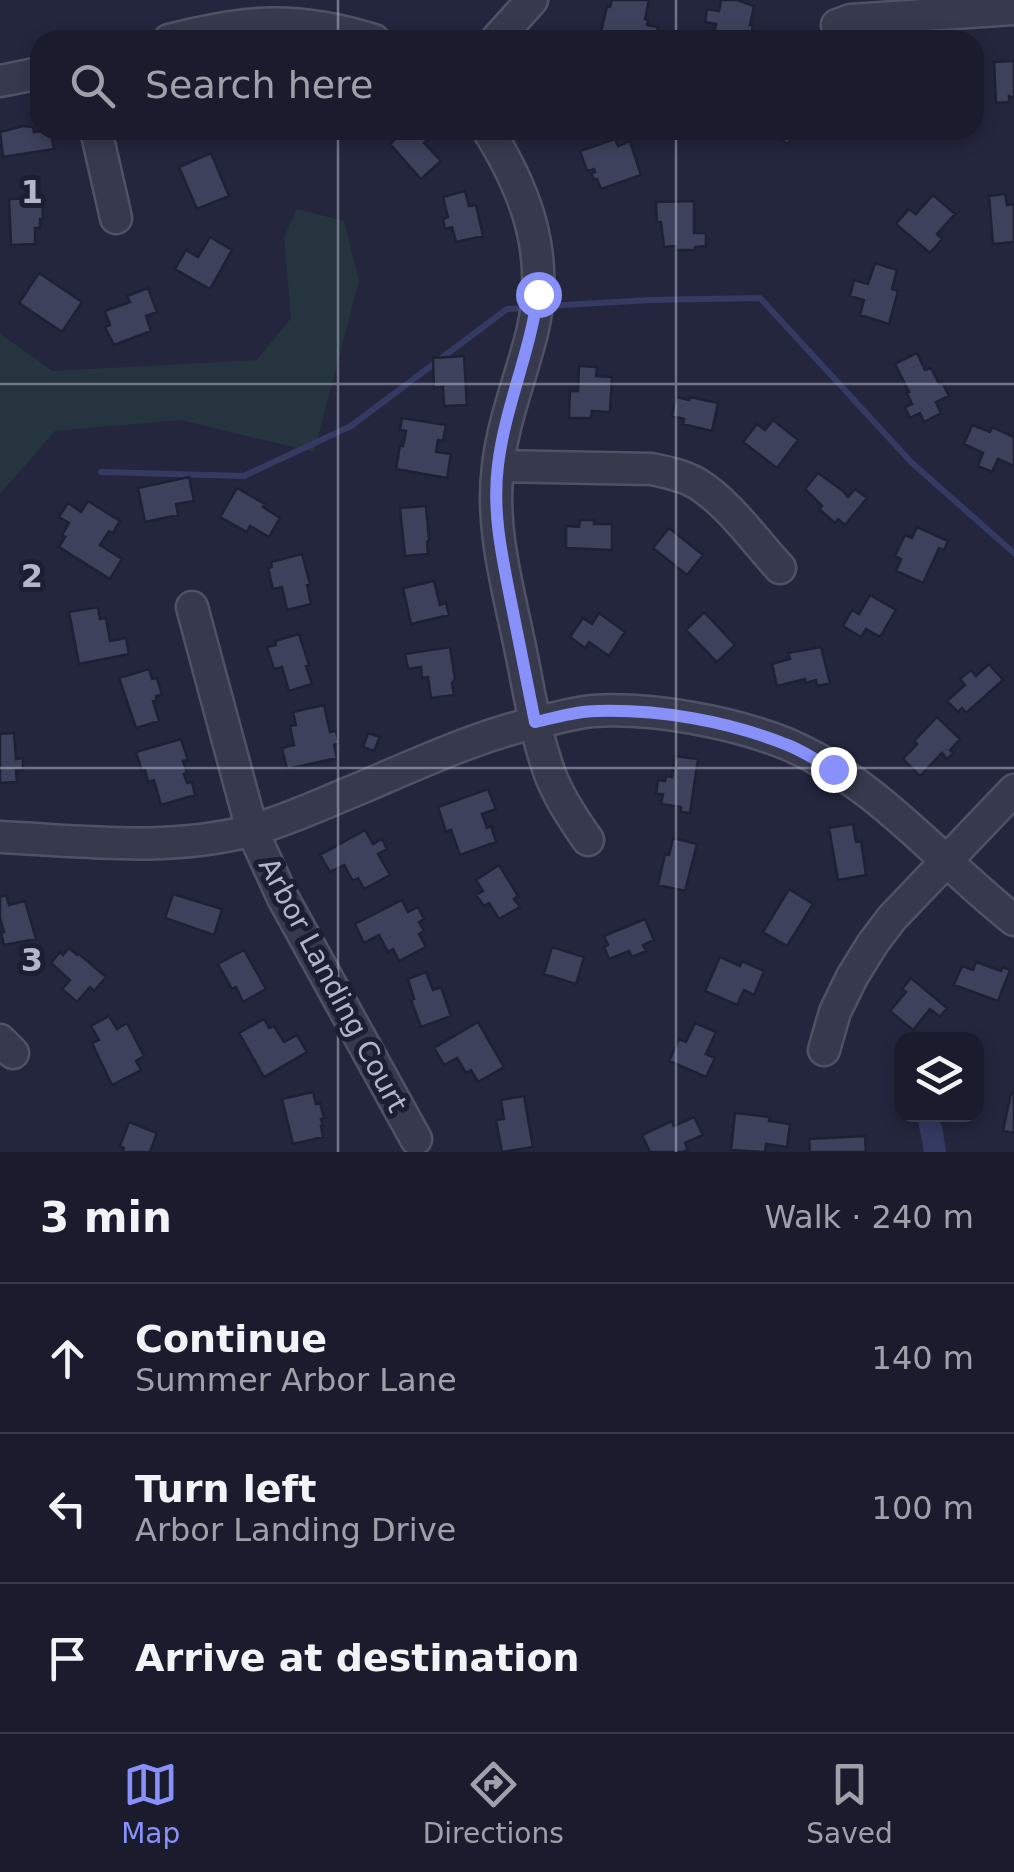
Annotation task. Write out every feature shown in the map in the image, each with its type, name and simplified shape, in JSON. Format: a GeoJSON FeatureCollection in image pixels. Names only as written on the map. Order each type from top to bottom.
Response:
{"type":"FeatureCollection","features":[{"type":"Feature","properties":{"kind":"street"},"geometry":{"type":"LineString","coordinates":[[505,30],[532,0]]}},
{"type":"Feature","properties":{"kind":"street"},"geometry":{"type":"LineString","coordinates":[[836,25],[851,20],[1014,9]]}},
{"type":"Feature","properties":{"kind":"street"},"geometry":{"type":"LineString","coordinates":[[211,30],[266,22],[340,30]]}},
{"type":"Feature","properties":{"kind":"street"},"geometry":{"type":"LineString","coordinates":[[0,81],[30,74]]}},
{"type":"Feature","properties":{"kind":"street"},"geometry":{"type":"LineString","coordinates":[[98,140],[116,218]]}},
{"type":"Feature","properties":{"kind":"street"},"geometry":{"type":"LineString","coordinates":[[494,140],[524,196],[532,224],[538,294],[533,330],[498,466],[498,539],[539,743],[567,810],[588,840]]}},
{"type":"Feature","properties":{"kind":"street"},"geometry":{"type":"LineString","coordinates":[[498,466],[650,469],[674,474],[716,498],[780,568]]}},
{"type":"Feature","properties":{"kind":"street","name":"Arbor Landing Court"},"geometry":{"type":"LineString","coordinates":[[192,607],[252,830],[283,898],[416,1139]]}},
{"type":"Feature","properties":{"kind":"street"},"geometry":{"type":"LineString","coordinates":[[0,837],[142,845],[252,830],[472,741],[535,722],[592,711],[645,712],[748,732],[788,745],[833,769],[875,797],[1014,920]]}},
{"type":"Feature","properties":{"kind":"street"},"geometry":{"type":"LineString","coordinates":[[824,1050],[844,994],[872,943],[1014,790]]}},
{"type":"Feature","properties":{"kind":"shaded area"},"geometry":{"type":"Polygon","coordinates":[[[297,209],[344,221],[359,281],[314,452],[180,420],[55,431],[0,494],[0,334],[53,371],[257,360],[291,318],[284,237],[297,209]]]}},
{"type":"Feature","properties":{"kind":"water"},"geometry":{"type":"Polygon","coordinates":[[[918,1122],[940,1122],[946,1152],[924,1152],[918,1122]]]}},
{"type":"Feature","properties":{"kind":"building"},"geometry":{"type":"Polygon","coordinates":[[[612,0],[649,0],[645,19],[647,25],[658,27],[657,30],[601,30],[607,6],[612,0]]]}},
{"type":"Feature","properties":{"kind":"building"},"geometry":{"type":"Polygon","coordinates":[[[721,0],[754,6],[752,30],[715,30],[716,24],[705,22],[707,9],[719,11],[721,0]]]}},
{"type":"Feature","properties":{"kind":"building"},"geometry":{"type":"Polygon","coordinates":[[[1012,61],[1014,98],[1009,96],[1009,102],[996,103],[994,62],[1012,61]]]}},
{"type":"Feature","properties":{"kind":"building"},"geometry":{"type":"Polygon","coordinates":[[[30,127],[30,140],[52,140],[54,149],[3,157],[0,132],[30,127]]]}},
{"type":"Feature","properties":{"kind":"building"},"geometry":{"type":"Polygon","coordinates":[[[394,140],[428,140],[424,143],[441,161],[421,179],[390,144],[394,140]]]}},
{"type":"Feature","properties":{"kind":"building"},"geometry":{"type":"Polygon","coordinates":[[[612,140],[618,146],[630,141],[641,175],[601,189],[591,173],[594,169],[587,171],[580,151],[612,140]]]}},
{"type":"Feature","properties":{"kind":"building"},"geometry":{"type":"Polygon","coordinates":[[[211,153],[229,196],[197,209],[179,167],[211,153]]]}},
{"type":"Feature","properties":{"kind":"building"},"geometry":{"type":"Polygon","coordinates":[[[465,191],[469,206],[476,205],[483,236],[456,242],[452,227],[445,229],[443,219],[448,217],[443,197],[465,191]]]}},
{"type":"Feature","properties":{"kind":"building"},"geometry":{"type":"Polygon","coordinates":[[[1005,194],[1007,205],[1014,204],[1014,242],[993,244],[989,196],[1005,194]]]}},
{"type":"Feature","properties":{"kind":"building"},"geometry":{"type":"Polygon","coordinates":[[[933,195],[955,214],[937,234],[942,239],[930,253],[896,224],[909,209],[916,214],[933,195]]]}},
{"type":"Feature","properties":{"kind":"building"},"geometry":{"type":"Polygon","coordinates":[[[42,198],[43,219],[40,228],[35,228],[35,244],[11,245],[9,199],[42,198]]]}},
{"type":"Feature","properties":{"kind":"building"},"geometry":{"type":"Polygon","coordinates":[[[694,201],[694,233],[706,233],[706,246],[695,250],[664,247],[656,202],[694,201]]]}},
{"type":"Feature","properties":{"kind":"building"},"geometry":{"type":"Polygon","coordinates":[[[210,237],[232,250],[210,289],[175,269],[186,250],[198,257],[210,237]]]}},
{"type":"Feature","properties":{"kind":"building"},"geometry":{"type":"Polygon","coordinates":[[[875,263],[897,270],[892,289],[898,291],[889,324],[860,315],[864,300],[850,296],[854,280],[868,284],[875,263]]]}},
{"type":"Feature","properties":{"kind":"building"},"geometry":{"type":"Polygon","coordinates":[[[39,273],[82,302],[62,332],[19,303],[39,273]]]}},
{"type":"Feature","properties":{"kind":"building"},"geometry":{"type":"Polygon","coordinates":[[[148,288],[157,312],[146,316],[151,331],[114,345],[105,327],[110,325],[105,311],[130,302],[127,296],[148,288]]]}},
{"type":"Feature","properties":{"kind":"building"},"geometry":{"type":"Polygon","coordinates":[[[917,353],[925,370],[931,368],[949,396],[936,402],[941,413],[924,422],[920,413],[910,418],[905,407],[912,404],[909,392],[895,364],[917,353]]]}},
{"type":"Feature","properties":{"kind":"building"},"geometry":{"type":"Polygon","coordinates":[[[464,356],[467,405],[444,406],[443,387],[434,388],[433,358],[464,356]]]}},
{"type":"Feature","properties":{"kind":"building"},"geometry":{"type":"Polygon","coordinates":[[[579,366],[597,367],[596,376],[612,377],[610,412],[592,411],[591,418],[569,418],[570,391],[578,391],[579,366]]]}},
{"type":"Feature","properties":{"kind":"building"},"geometry":{"type":"Polygon","coordinates":[[[676,397],[718,403],[712,431],[683,424],[684,419],[672,416],[676,397]]]}},
{"type":"Feature","properties":{"kind":"building"},"geometry":{"type":"Polygon","coordinates":[[[402,418],[446,425],[436,452],[451,454],[447,478],[396,469],[406,431],[400,430],[402,418]]]}},
{"type":"Feature","properties":{"kind":"building"},"geometry":{"type":"Polygon","coordinates":[[[773,420],[798,440],[777,468],[743,442],[757,424],[765,430],[773,420]]]}},
{"type":"Feature","properties":{"kind":"building"},"geometry":{"type":"Polygon","coordinates":[[[972,425],[990,432],[992,427],[1014,437],[1014,466],[998,459],[992,472],[978,466],[983,453],[964,444],[972,425]]]}},
{"type":"Feature","properties":{"kind":"building"},"geometry":{"type":"Polygon","coordinates":[[[818,473],[848,497],[855,489],[867,498],[845,525],[838,519],[835,523],[819,509],[822,506],[805,489],[818,473]]]}},
{"type":"Feature","properties":{"kind":"building"},"geometry":{"type":"Polygon","coordinates":[[[189,477],[194,501],[176,504],[178,515],[145,522],[138,488],[189,477]]]}},
{"type":"Feature","properties":{"kind":"building"},"geometry":{"type":"Polygon","coordinates":[[[237,488],[280,518],[269,537],[250,526],[247,532],[220,517],[237,488]]]}},
{"type":"Feature","properties":{"kind":"building"},"geometry":{"type":"Polygon","coordinates":[[[88,501],[120,521],[100,545],[122,559],[110,579],[59,547],[69,523],[59,517],[68,503],[81,512],[88,501]]]}},
{"type":"Feature","properties":{"kind":"building"},"geometry":{"type":"Polygon","coordinates":[[[426,506],[428,554],[405,556],[400,508],[426,506]]]}},
{"type":"Feature","properties":{"kind":"building"},"geometry":{"type":"Polygon","coordinates":[[[580,520],[612,524],[612,550],[566,548],[566,526],[579,527],[580,520]]]}},
{"type":"Feature","properties":{"kind":"building"},"geometry":{"type":"Polygon","coordinates":[[[917,527],[948,541],[944,550],[939,548],[923,583],[896,571],[901,559],[895,556],[905,535],[912,538],[917,527]]]}},
{"type":"Feature","properties":{"kind":"building"},"geometry":{"type":"Polygon","coordinates":[[[669,528],[703,555],[687,575],[653,548],[669,528]]]}},
{"type":"Feature","properties":{"kind":"building"},"geometry":{"type":"Polygon","coordinates":[[[302,554],[311,604],[287,610],[282,587],[273,589],[268,568],[272,567],[271,562],[302,554]]]}},
{"type":"Feature","properties":{"kind":"building"},"geometry":{"type":"Polygon","coordinates":[[[434,581],[440,605],[446,603],[449,615],[411,624],[403,588],[434,581]]]}},
{"type":"Feature","properties":{"kind":"building"},"geometry":{"type":"Polygon","coordinates":[[[870,595],[896,610],[880,637],[866,629],[861,637],[843,626],[852,610],[859,614],[870,595]]]}},
{"type":"Feature","properties":{"kind":"building"},"geometry":{"type":"Polygon","coordinates":[[[98,607],[100,619],[106,618],[110,641],[126,638],[129,654],[79,664],[69,612],[98,607]]]}},
{"type":"Feature","properties":{"kind":"building"},"geometry":{"type":"Polygon","coordinates":[[[704,612],[735,645],[717,662],[686,630],[704,612]]]}},
{"type":"Feature","properties":{"kind":"building"},"geometry":{"type":"Polygon","coordinates":[[[599,613],[625,632],[609,656],[589,642],[585,648],[570,637],[583,618],[592,624],[599,613]]]}},
{"type":"Feature","properties":{"kind":"building"},"geometry":{"type":"Polygon","coordinates":[[[299,634],[312,684],[289,691],[282,667],[274,669],[267,647],[299,634]]]}},
{"type":"Feature","properties":{"kind":"building"},"geometry":{"type":"Polygon","coordinates":[[[450,647],[454,695],[431,698],[428,677],[422,678],[421,667],[408,669],[405,654],[450,647]]]}},
{"type":"Feature","properties":{"kind":"building"},"geometry":{"type":"Polygon","coordinates":[[[821,647],[830,683],[817,686],[816,680],[805,683],[805,679],[777,686],[772,664],[790,659],[788,653],[821,647]]]}},
{"type":"Feature","properties":{"kind":"building"},"geometry":{"type":"Polygon","coordinates":[[[989,664],[1003,680],[966,713],[962,708],[958,712],[947,701],[965,685],[960,679],[971,670],[976,676],[989,664]]]}},
{"type":"Feature","properties":{"kind":"building"},"geometry":{"type":"Polygon","coordinates":[[[149,669],[152,679],[157,678],[162,695],[153,701],[159,721],[136,728],[119,678],[149,669]]]}},
{"type":"Feature","properties":{"kind":"building"},"geometry":{"type":"Polygon","coordinates":[[[324,705],[330,732],[336,731],[339,743],[334,745],[337,758],[287,769],[282,748],[294,745],[290,726],[296,725],[293,712],[324,705]]]}},
{"type":"Feature","properties":{"kind":"building"},"geometry":{"type":"Polygon","coordinates":[[[937,717],[960,739],[950,750],[954,753],[947,759],[942,753],[920,776],[903,759],[937,717]]]}},
{"type":"Feature","properties":{"kind":"building"},"geometry":{"type":"Polygon","coordinates":[[[14,733],[16,759],[23,758],[23,770],[16,770],[17,782],[0,783],[0,734],[14,733]]]}},
{"type":"Feature","properties":{"kind":"building"},"geometry":{"type":"Polygon","coordinates":[[[368,733],[380,737],[374,751],[363,747],[368,733]]]}},
{"type":"Feature","properties":{"kind":"building"},"geometry":{"type":"Polygon","coordinates":[[[181,739],[188,760],[183,761],[187,773],[184,774],[187,783],[192,782],[195,795],[161,805],[154,780],[148,782],[136,752],[181,739]]]}},
{"type":"Feature","properties":{"kind":"building"},"geometry":{"type":"Polygon","coordinates":[[[675,756],[698,759],[690,813],[681,812],[681,807],[661,804],[663,794],[656,794],[658,780],[672,777],[675,756]]]}},
{"type":"Feature","properties":{"kind":"building"},"geometry":{"type":"Polygon","coordinates":[[[488,789],[496,809],[482,814],[496,842],[460,855],[451,830],[446,832],[438,807],[488,789]]]}},
{"type":"Feature","properties":{"kind":"building"},"geometry":{"type":"Polygon","coordinates":[[[853,824],[856,842],[861,841],[866,875],[838,880],[829,828],[853,824]]]}},
{"type":"Feature","properties":{"kind":"building"},"geometry":{"type":"Polygon","coordinates":[[[365,830],[373,844],[382,839],[387,849],[378,854],[390,875],[364,889],[358,878],[353,881],[344,865],[330,872],[320,855],[365,830]]]}},
{"type":"Feature","properties":{"kind":"building"},"geometry":{"type":"Polygon","coordinates":[[[673,838],[697,844],[685,891],[658,885],[673,838]]]}},
{"type":"Feature","properties":{"kind":"building"},"geometry":{"type":"Polygon","coordinates":[[[499,865],[518,896],[514,899],[520,907],[499,919],[489,903],[484,906],[476,895],[483,891],[476,880],[499,865]]]}},
{"type":"Feature","properties":{"kind":"building"},"geometry":{"type":"Polygon","coordinates":[[[789,889],[813,904],[787,946],[763,932],[789,889]]]}},
{"type":"Feature","properties":{"kind":"building"},"geometry":{"type":"Polygon","coordinates":[[[173,894],[222,909],[214,935],[165,918],[173,894]]]}},
{"type":"Feature","properties":{"kind":"building"},"geometry":{"type":"Polygon","coordinates":[[[6,895],[9,905],[25,901],[36,939],[4,945],[0,897],[6,895]]]}},
{"type":"Feature","properties":{"kind":"building"},"geometry":{"type":"Polygon","coordinates":[[[402,900],[408,912],[418,907],[424,919],[419,922],[424,931],[419,934],[426,947],[399,961],[393,949],[388,952],[379,935],[364,943],[355,924],[402,900]]]}},
{"type":"Feature","properties":{"kind":"building"},"geometry":{"type":"Polygon","coordinates":[[[645,919],[654,940],[643,945],[646,951],[632,957],[629,951],[609,959],[604,936],[645,919]]]}},
{"type":"Feature","properties":{"kind":"building"},"geometry":{"type":"Polygon","coordinates":[[[552,947],[584,957],[576,984],[544,974],[552,947]]]}},
{"type":"Feature","properties":{"kind":"building"},"geometry":{"type":"Polygon","coordinates":[[[69,948],[106,977],[77,1002],[62,989],[70,980],[51,963],[69,948]]]}},
{"type":"Feature","properties":{"kind":"building"},"geometry":{"type":"Polygon","coordinates":[[[244,950],[266,989],[243,1002],[218,964],[244,950]]]}},
{"type":"Feature","properties":{"kind":"building"},"geometry":{"type":"Polygon","coordinates":[[[720,957],[764,971],[754,995],[744,990],[737,1005],[705,991],[720,957]]]}},
{"type":"Feature","properties":{"kind":"building"},"geometry":{"type":"Polygon","coordinates":[[[976,962],[1001,971],[1003,967],[1010,970],[998,1001],[954,985],[962,966],[973,970],[976,962]]]}},
{"type":"Feature","properties":{"kind":"building"},"geometry":{"type":"Polygon","coordinates":[[[426,972],[433,990],[441,987],[451,1016],[421,1027],[408,979],[426,972]]]}},
{"type":"Feature","properties":{"kind":"building"},"geometry":{"type":"Polygon","coordinates":[[[911,978],[947,1008],[940,1017],[930,1009],[913,1030],[890,1011],[906,992],[902,989],[911,978]]]}},
{"type":"Feature","properties":{"kind":"building"},"geometry":{"type":"Polygon","coordinates":[[[109,1016],[117,1029],[127,1023],[144,1056],[136,1061],[141,1070],[112,1085],[92,1043],[99,1040],[91,1026],[109,1016]]]}},
{"type":"Feature","properties":{"kind":"building"},"geometry":{"type":"Polygon","coordinates":[[[264,1019],[284,1042],[297,1035],[307,1052],[264,1077],[239,1033],[264,1019]]]}},
{"type":"Feature","properties":{"kind":"building"},"geometry":{"type":"Polygon","coordinates":[[[478,1022],[504,1067],[478,1082],[471,1070],[466,1073],[457,1058],[444,1065],[434,1048],[478,1022]]]}},
{"type":"Feature","properties":{"kind":"building"},"geometry":{"type":"Polygon","coordinates":[[[695,1023],[716,1032],[706,1054],[715,1058],[706,1077],[669,1061],[679,1039],[686,1042],[695,1023]]]}},
{"type":"Feature","properties":{"kind":"building"},"geometry":{"type":"Polygon","coordinates":[[[313,1092],[324,1118],[323,1137],[293,1144],[282,1099],[313,1092]]]}},
{"type":"Feature","properties":{"kind":"building"},"geometry":{"type":"Polygon","coordinates":[[[1011,1093],[1014,1094],[1014,1133],[1003,1131],[1011,1093]]]}},
{"type":"Feature","properties":{"kind":"building"},"geometry":{"type":"Polygon","coordinates":[[[524,1096],[533,1147],[502,1152],[496,1120],[504,1119],[501,1100],[524,1096]]]}},
{"type":"Feature","properties":{"kind":"building"},"geometry":{"type":"Polygon","coordinates":[[[735,1113],[790,1124],[787,1147],[766,1144],[765,1152],[731,1150],[735,1113]]]}},
{"type":"Feature","properties":{"kind":"building"},"geometry":{"type":"Polygon","coordinates":[[[694,1117],[703,1135],[685,1143],[688,1150],[650,1152],[642,1135],[672,1121],[674,1126],[694,1117]]]}},
{"type":"Feature","properties":{"kind":"building"},"geometry":{"type":"Polygon","coordinates":[[[129,1122],[157,1133],[150,1152],[122,1152],[124,1148],[120,1146],[129,1122]]]}},
{"type":"Feature","properties":{"kind":"building"},"geometry":{"type":"Polygon","coordinates":[[[865,1136],[866,1152],[810,1152],[809,1139],[865,1136]]]}},
{"type":"Feature","properties":{"kind":"waterway"},"geometry":{"type":"LineString","coordinates":[[546,306],[760,298],[912,463],[1014,553]]}},
{"type":"Feature","properties":{"kind":"waterway"},"geometry":{"type":"LineString","coordinates":[[101,472],[244,476],[351,426],[507,309],[529,308]]}},
{"type":"Feature","properties":{"kind":"route"},"geometry":{"type":"LineString","coordinates":[[538,294],[533,330],[505,428],[496,502],[498,539],[535,722],[592,711],[645,712],[697,720],[788,745],[833,769]]}}]}
